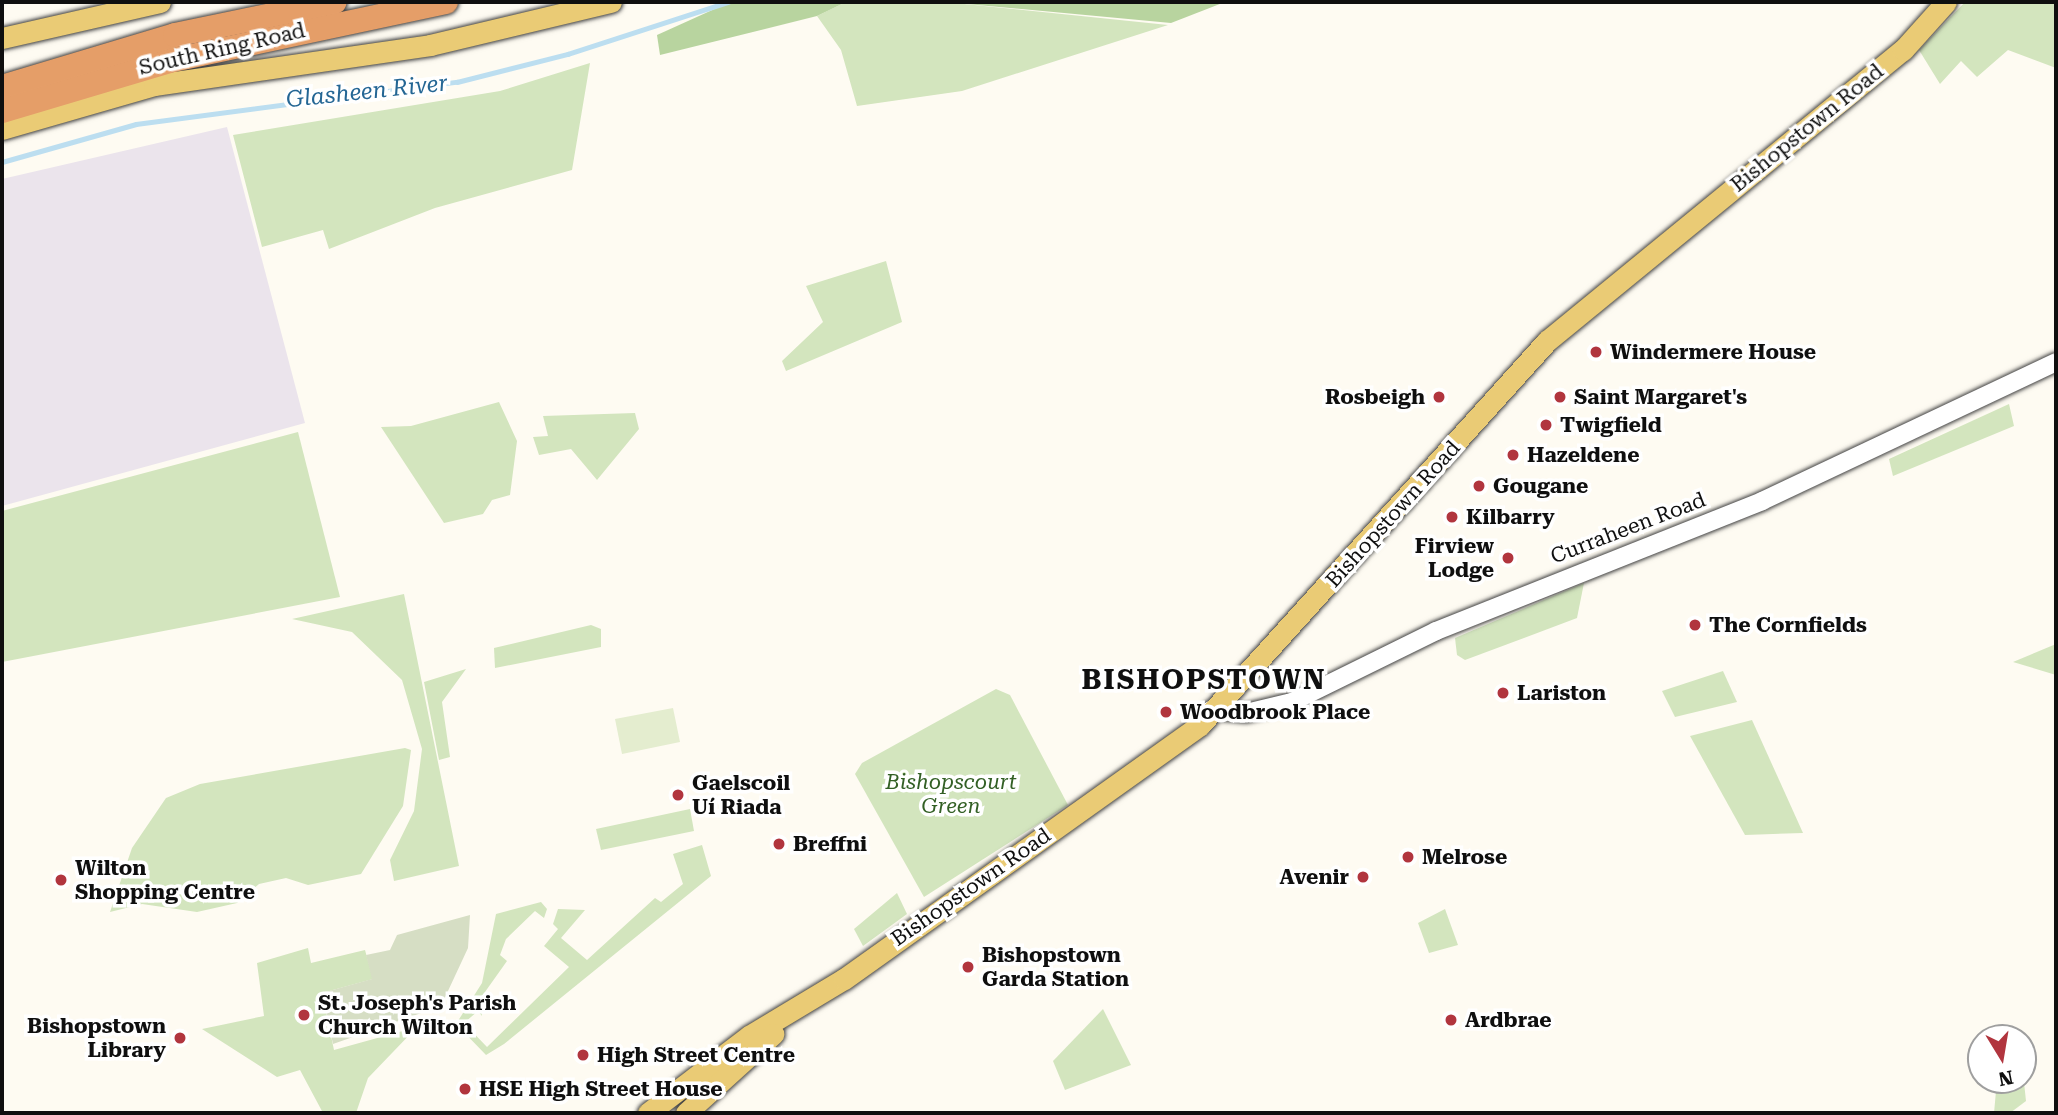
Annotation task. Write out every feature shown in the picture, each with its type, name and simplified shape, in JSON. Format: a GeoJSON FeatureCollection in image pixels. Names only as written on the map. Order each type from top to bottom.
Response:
{"type":"FeatureCollection","features":[{"type":"Feature","properties":{"kind":"highway","name":"South Ring Road"},"geometry":{"type":"LineString","coordinates":[[2,87],[175,35],[335,2]]}},
{"type":"Feature","properties":{"kind":"highway","name":"South Ring Road"},"geometry":{"type":"LineString","coordinates":[[2,111],[173,60],[445,2]]}},
{"type":"Feature","properties":{"kind":"main road"},"geometry":{"type":"LineString","coordinates":[[2,38],[160,2]]}},
{"type":"Feature","properties":{"kind":"main road"},"geometry":{"type":"LineString","coordinates":[[2,129],[154,85],[430,46],[611,2]]}},
{"type":"Feature","properties":{"kind":"main road","name":"Bishopstown Road"},"geometry":{"type":"LineString","coordinates":[[648,1113],[749,1036],[818,996],[1174,747],[1211,710],[1547,341],[1903,50],[1946,2]]}},
{"type":"Feature","properties":{"kind":"main road","name":"Bishopstown Road"},"geometry":{"type":"LineString","coordinates":[[686,1113],[818,996]]}},
{"type":"Feature","properties":{"kind":"street","name":"Curraheen Road"},"geometry":{"type":"LineString","coordinates":[[1211,710],[1246,713],[1293,702],[1436,631],[1762,501],[2056,362]]}},
{"type":"Feature","properties":{"kind":"shaded area"},"geometry":{"type":"Polygon","coordinates":[[[227,127],[305,423],[2,506],[2,179],[227,127]]]}},
{"type":"Feature","properties":{"kind":"green space"},"geometry":{"type":"Polygon","coordinates":[[[730,2],[846,2],[817,16],[660,55],[657,35],[730,2]]]}},
{"type":"Feature","properties":{"kind":"green space"},"geometry":{"type":"Polygon","coordinates":[[[846,2],[945,2],[1168,25],[962,91],[857,106],[841,50],[817,16],[846,2]]]}},
{"type":"Feature","properties":{"kind":"green space"},"geometry":{"type":"Polygon","coordinates":[[[945,2],[1225,2],[1171,23],[945,2]]]}},
{"type":"Feature","properties":{"kind":"green space"},"geometry":{"type":"Polygon","coordinates":[[[1965,2],[2056,2],[2056,68],[2008,50],[1977,77],[1961,61],[1940,84],[1919,50],[1965,2]]]}},
{"type":"Feature","properties":{"kind":"green space"},"geometry":{"type":"Polygon","coordinates":[[[590,63],[572,170],[435,208],[329,249],[323,230],[262,247],[233,135],[500,91],[590,63]]]}},
{"type":"Feature","properties":{"kind":"green space"},"geometry":{"type":"Polygon","coordinates":[[[886,261],[902,322],[786,371],[782,361],[823,322],[806,286],[886,261]]]}},
{"type":"Feature","properties":{"kind":"green space"},"geometry":{"type":"Polygon","coordinates":[[[499,402],[517,441],[510,495],[492,500],[483,514],[444,523],[381,427],[411,426],[499,402]]]}},
{"type":"Feature","properties":{"kind":"green space"},"geometry":{"type":"Polygon","coordinates":[[[2009,404],[2014,426],[1893,476],[1889,459],[2009,404]]]}},
{"type":"Feature","properties":{"kind":"green space"},"geometry":{"type":"Polygon","coordinates":[[[635,413],[639,429],[597,480],[571,449],[539,455],[533,437],[548,436],[543,416],[635,413]]]}},
{"type":"Feature","properties":{"kind":"green space"},"geometry":{"type":"Polygon","coordinates":[[[298,432],[340,597],[2,662],[2,511],[298,432]]]}},
{"type":"Feature","properties":{"kind":"green space"},"geometry":{"type":"Polygon","coordinates":[[[1584,583],[1577,618],[1465,660],[1457,655],[1455,638],[1584,583]]]}},
{"type":"Feature","properties":{"kind":"green space"},"geometry":{"type":"Polygon","coordinates":[[[404,594],[459,866],[394,881],[390,860],[414,811],[422,749],[402,680],[352,632],[292,619],[404,594]]]}},
{"type":"Feature","properties":{"kind":"green space"},"geometry":{"type":"Polygon","coordinates":[[[591,625],[601,629],[601,647],[495,668],[494,648],[591,625]]]}},
{"type":"Feature","properties":{"kind":"green space"},"geometry":{"type":"Polygon","coordinates":[[[2056,644],[2056,675],[2013,662],[2056,644]]]}},
{"type":"Feature","properties":{"kind":"green space"},"geometry":{"type":"Polygon","coordinates":[[[466,669],[442,702],[450,757],[439,760],[424,682],[466,669]]]}},
{"type":"Feature","properties":{"kind":"green space"},"geometry":{"type":"Polygon","coordinates":[[[1723,671],[1737,702],[1675,717],[1662,691],[1723,671]]]}},
{"type":"Feature","properties":{"kind":"green space","name":"Bishopscourt Green"},"geometry":{"type":"Polygon","coordinates":[[[996,689],[1010,695],[1068,805],[924,897],[855,774],[862,763],[996,689]]]}},
{"type":"Feature","properties":{"kind":"green space"},"geometry":{"type":"Polygon","coordinates":[[[673,708],[680,742],[622,754],[615,719],[673,708]]]}},
{"type":"Feature","properties":{"kind":"green space"},"geometry":{"type":"Polygon","coordinates":[[[1752,720],[1803,833],[1745,835],[1690,736],[1752,720]]]}},
{"type":"Feature","properties":{"kind":"green space"},"geometry":{"type":"Polygon","coordinates":[[[405,748],[411,750],[403,806],[361,874],[308,885],[286,878],[259,884],[237,903],[197,912],[142,904],[110,912],[132,848],[166,798],[200,784],[405,748]]]}},
{"type":"Feature","properties":{"kind":"green space"},"geometry":{"type":"Polygon","coordinates":[[[690,809],[694,831],[601,850],[596,829],[690,809]]]}},
{"type":"Feature","properties":{"kind":"green space"},"geometry":{"type":"Polygon","coordinates":[[[702,845],[711,876],[504,1044],[486,1055],[456,1024],[482,983],[496,914],[541,902],[547,909],[544,918],[535,911],[506,939],[500,955],[507,961],[480,999],[482,1016],[478,1011],[464,1023],[487,1047],[569,967],[544,946],[558,929],[553,924],[558,909],[585,910],[561,938],[587,960],[655,898],[661,902],[683,884],[673,854],[702,845]]]}},
{"type":"Feature","properties":{"kind":"green space"},"geometry":{"type":"Polygon","coordinates":[[[897,893],[907,914],[863,946],[854,929],[897,893]]]}},
{"type":"Feature","properties":{"kind":"green space"},"geometry":{"type":"Polygon","coordinates":[[[1445,909],[1458,945],[1429,953],[1418,923],[1445,909]]]}},
{"type":"Feature","properties":{"kind":"green space"},"geometry":{"type":"Polygon","coordinates":[[[470,915],[468,948],[441,1006],[333,1044],[322,993],[372,979],[366,955],[390,950],[397,935],[470,915]]]}},
{"type":"Feature","properties":{"kind":"green space"},"geometry":{"type":"Polygon","coordinates":[[[308,948],[311,963],[365,950],[373,979],[322,993],[334,1050],[417,1027],[368,1078],[356,1113],[323,1113],[300,1070],[277,1077],[202,1029],[264,1016],[257,963],[308,948]]]}},
{"type":"Feature","properties":{"kind":"green space"},"geometry":{"type":"Polygon","coordinates":[[[1103,1009],[1131,1065],[1065,1090],[1053,1061],[1103,1009]]]}},
{"type":"Feature","properties":{"kind":"green space"},"geometry":{"type":"Polygon","coordinates":[[[1996,1094],[2025,1094],[2026,1101],[2010,1113],[1994,1113],[1996,1094]]]}},
{"type":"Feature","properties":{"kind":"waterway","name":"Glasheen River"},"geometry":{"type":"LineString","coordinates":[[2,162],[136,124],[457,82],[568,54],[728,2]]}},
{"type":"Feature","properties":{"kind":"place","name":"Windermere House"},"geometry":{"type":"Point","coordinates":[1596,352]}},
{"type":"Feature","properties":{"kind":"place","name":"Rosbeigh"},"geometry":{"type":"Point","coordinates":[1439,397]}},
{"type":"Feature","properties":{"kind":"place","name":"Saint Margaret's"},"geometry":{"type":"Point","coordinates":[1560,397]}},
{"type":"Feature","properties":{"kind":"place","name":"Twigfield"},"geometry":{"type":"Point","coordinates":[1546,425]}},
{"type":"Feature","properties":{"kind":"place","name":"Hazeldene"},"geometry":{"type":"Point","coordinates":[1513,455]}},
{"type":"Feature","properties":{"kind":"place","name":"Gougane"},"geometry":{"type":"Point","coordinates":[1479,486]}},
{"type":"Feature","properties":{"kind":"place","name":"Kilbarry"},"geometry":{"type":"Point","coordinates":[1452,517]}},
{"type":"Feature","properties":{"kind":"place","name":"Firview Lodge"},"geometry":{"type":"Point","coordinates":[1508,558]}},
{"type":"Feature","properties":{"kind":"place","name":"The Cornfields"},"geometry":{"type":"Point","coordinates":[1695,625]}},
{"type":"Feature","properties":{"kind":"place","name":"Lariston"},"geometry":{"type":"Point","coordinates":[1503,693]}},
{"type":"Feature","properties":{"kind":"place","name":"Woodbrook Place"},"geometry":{"type":"Point","coordinates":[1166,712]}},
{"type":"Feature","properties":{"kind":"place","name":"Gaelscoil Uí Riada"},"geometry":{"type":"Point","coordinates":[678,795]}},
{"type":"Feature","properties":{"kind":"place","name":"Breffni"},"geometry":{"type":"Point","coordinates":[779,844]}},
{"type":"Feature","properties":{"kind":"place","name":"Melrose"},"geometry":{"type":"Point","coordinates":[1408,857]}},
{"type":"Feature","properties":{"kind":"place","name":"Avenir"},"geometry":{"type":"Point","coordinates":[1363,877]}},
{"type":"Feature","properties":{"kind":"place","name":"Wilton Shopping Centre"},"geometry":{"type":"Point","coordinates":[61,880]}},
{"type":"Feature","properties":{"kind":"place","name":"Bishopstown Garda Station"},"geometry":{"type":"Point","coordinates":[968,967]}},
{"type":"Feature","properties":{"kind":"place","name":"St. Joseph's Parish Church Wilton"},"geometry":{"type":"Point","coordinates":[304,1015]}},
{"type":"Feature","properties":{"kind":"place","name":"Ardbrae"},"geometry":{"type":"Point","coordinates":[1451,1020]}},
{"type":"Feature","properties":{"kind":"place","name":"Bishopstown Library"},"geometry":{"type":"Point","coordinates":[180,1038]}},
{"type":"Feature","properties":{"kind":"place","name":"High Street Centre"},"geometry":{"type":"Point","coordinates":[583,1055]}},
{"type":"Feature","properties":{"kind":"place","name":"HSE High Street House"},"geometry":{"type":"Point","coordinates":[465,1089]}},
{"type":"Feature","properties":{"kind":"district","name":"BISHOPSTOWN"},"geometry":{"type":"Point","coordinates":[1204,680]}}]}
